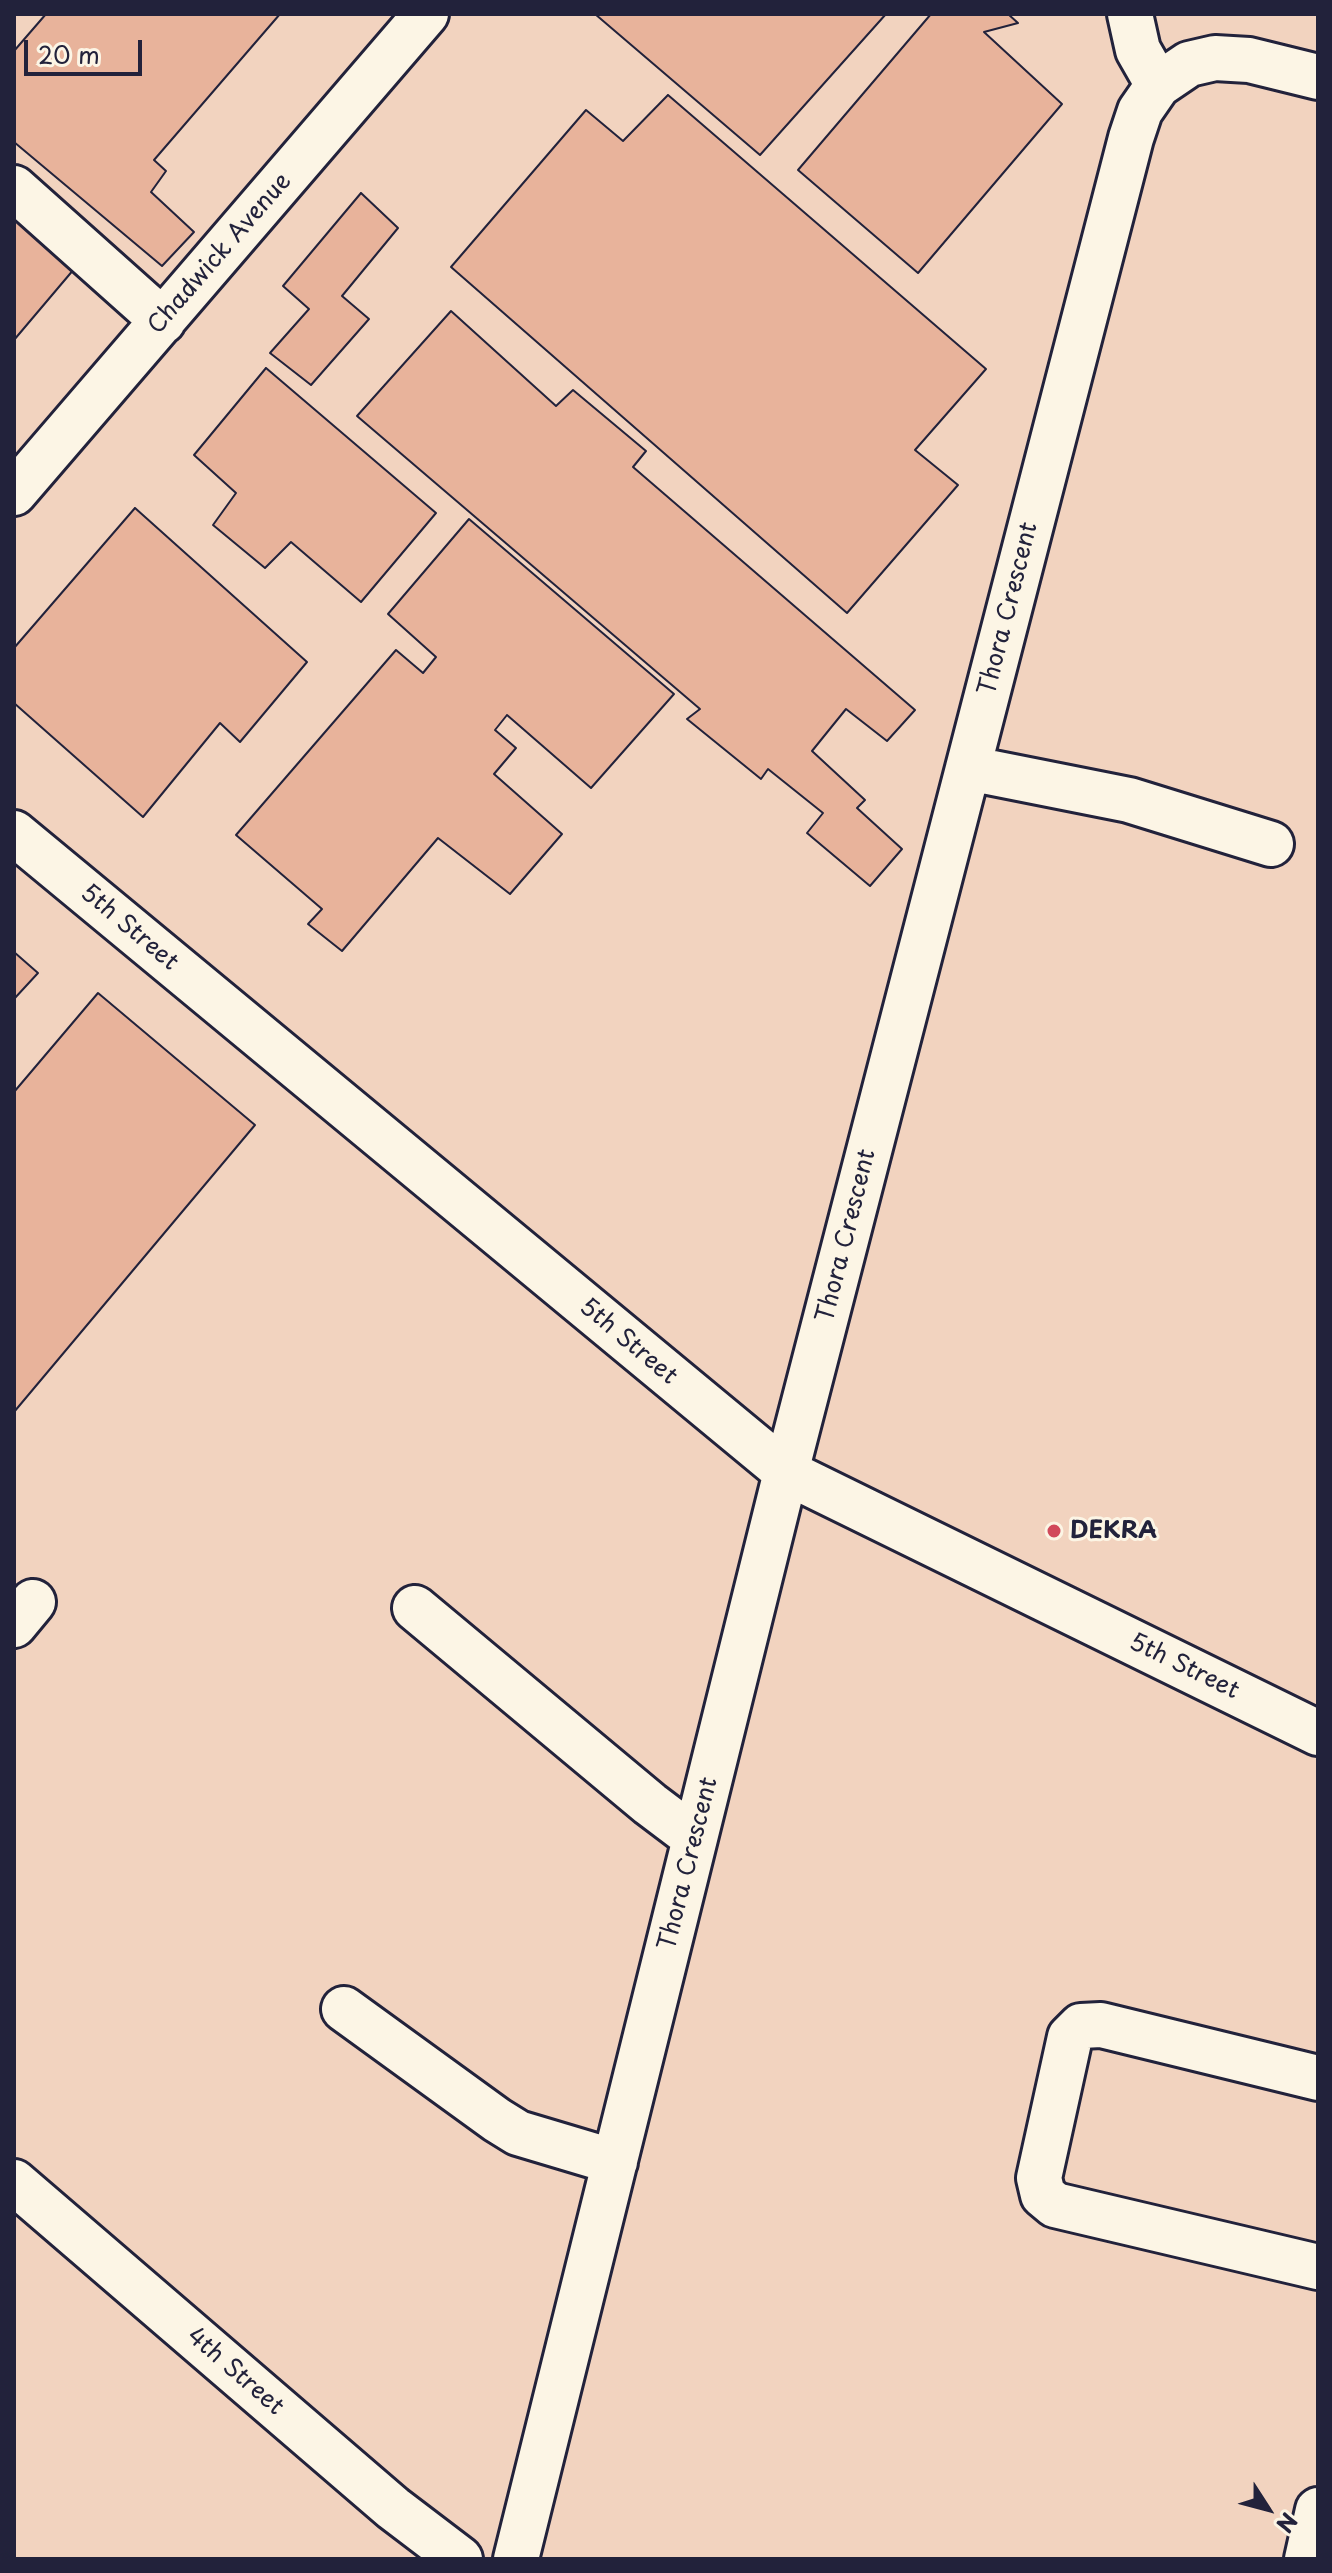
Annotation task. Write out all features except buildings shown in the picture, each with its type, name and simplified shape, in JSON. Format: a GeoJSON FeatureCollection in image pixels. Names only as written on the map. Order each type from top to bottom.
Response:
{"type":"FeatureCollection","features":[{"type":"Feature","properties":{"kind":"lane","name":"Chadwick Avenue"},"geometry":{"type":"LineString","coordinates":[[14,493],[426,14]]}},
{"type":"Feature","properties":{"kind":"lane"},"geometry":{"type":"LineString","coordinates":[[1130,14],[1138,50],[1158,85]]}},
{"type":"Feature","properties":{"kind":"lane","name":"Thora Crescent"},"geometry":{"type":"LineString","coordinates":[[516,2559],[786,1472],[1131,138],[1140,111],[1158,85],[1189,64],[1215,58],[1249,60],[1318,77]]}},
{"type":"Feature","properties":{"kind":"lane"},"geometry":{"type":"LineString","coordinates":[[14,188],[163,321]]}},
{"type":"Feature","properties":{"kind":"lane"},"geometry":{"type":"LineString","coordinates":[[968,768],[1129,800],[1271,844]]}},
{"type":"Feature","properties":{"kind":"lane","name":"5th Street"},"geometry":{"type":"LineString","coordinates":[[14,833],[786,1472],[1318,1733]]}},
{"type":"Feature","properties":{"kind":"lane"},"geometry":{"type":"LineString","coordinates":[[415,1608],[695,1838]]}},
{"type":"Feature","properties":{"kind":"lane"},"geometry":{"type":"LineString","coordinates":[[344,2009],[518,2133],[615,2162]]}},
{"type":"Feature","properties":{"kind":"lane"},"geometry":{"type":"LineString","coordinates":[[1318,2078],[1101,2025],[1081,2026],[1070,2037],[1039,2178],[1043,2195],[1055,2205],[1318,2267]]}},
{"type":"Feature","properties":{"kind":"lane","name":"4th Street"},"geometry":{"type":"LineString","coordinates":[[14,2182],[393,2508],[460,2559]]}},
{"type":"Feature","properties":{"kind":"lane"},"geometry":{"type":"LineString","coordinates":[[1307,2559],[1318,2510]]}},
{"type":"Feature","properties":{"kind":"shaded area"},"geometry":{"type":"Polygon","coordinates":[[[14,14],[1318,14],[1318,2559],[14,2559],[14,14]]]}},
{"type":"Feature","properties":{"kind":"place","name":"DEKRA"},"geometry":{"type":"Point","coordinates":[1054,1531]}}]}
